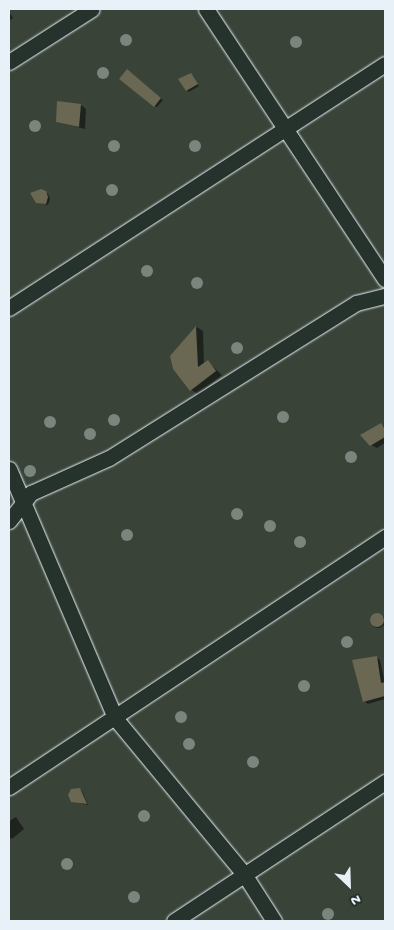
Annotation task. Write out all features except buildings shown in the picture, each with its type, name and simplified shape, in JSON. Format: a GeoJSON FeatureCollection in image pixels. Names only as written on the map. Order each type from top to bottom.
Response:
{"type":"FeatureCollection","features":[{"type":"Feature","properties":{"kind":"street"},"geometry":{"type":"LineString","coordinates":[[9,62],[92,9]]}},
{"type":"Feature","properties":{"kind":"street"},"geometry":{"type":"LineString","coordinates":[[206,9],[385,279]]}},
{"type":"Feature","properties":{"kind":"street"},"geometry":{"type":"LineString","coordinates":[[9,308],[385,64]]}},
{"type":"Feature","properties":{"kind":"street"},"geometry":{"type":"LineString","coordinates":[[9,521],[31,493],[109,458],[356,303],[385,296]]}},
{"type":"Feature","properties":{"kind":"street"},"geometry":{"type":"LineString","coordinates":[[9,469],[115,718],[244,874],[274,921]]}},
{"type":"Feature","properties":{"kind":"street"},"geometry":{"type":"LineString","coordinates":[[9,787],[385,537]]}},
{"type":"Feature","properties":{"kind":"street"},"geometry":{"type":"LineString","coordinates":[[174,921],[385,782]]}}]}
